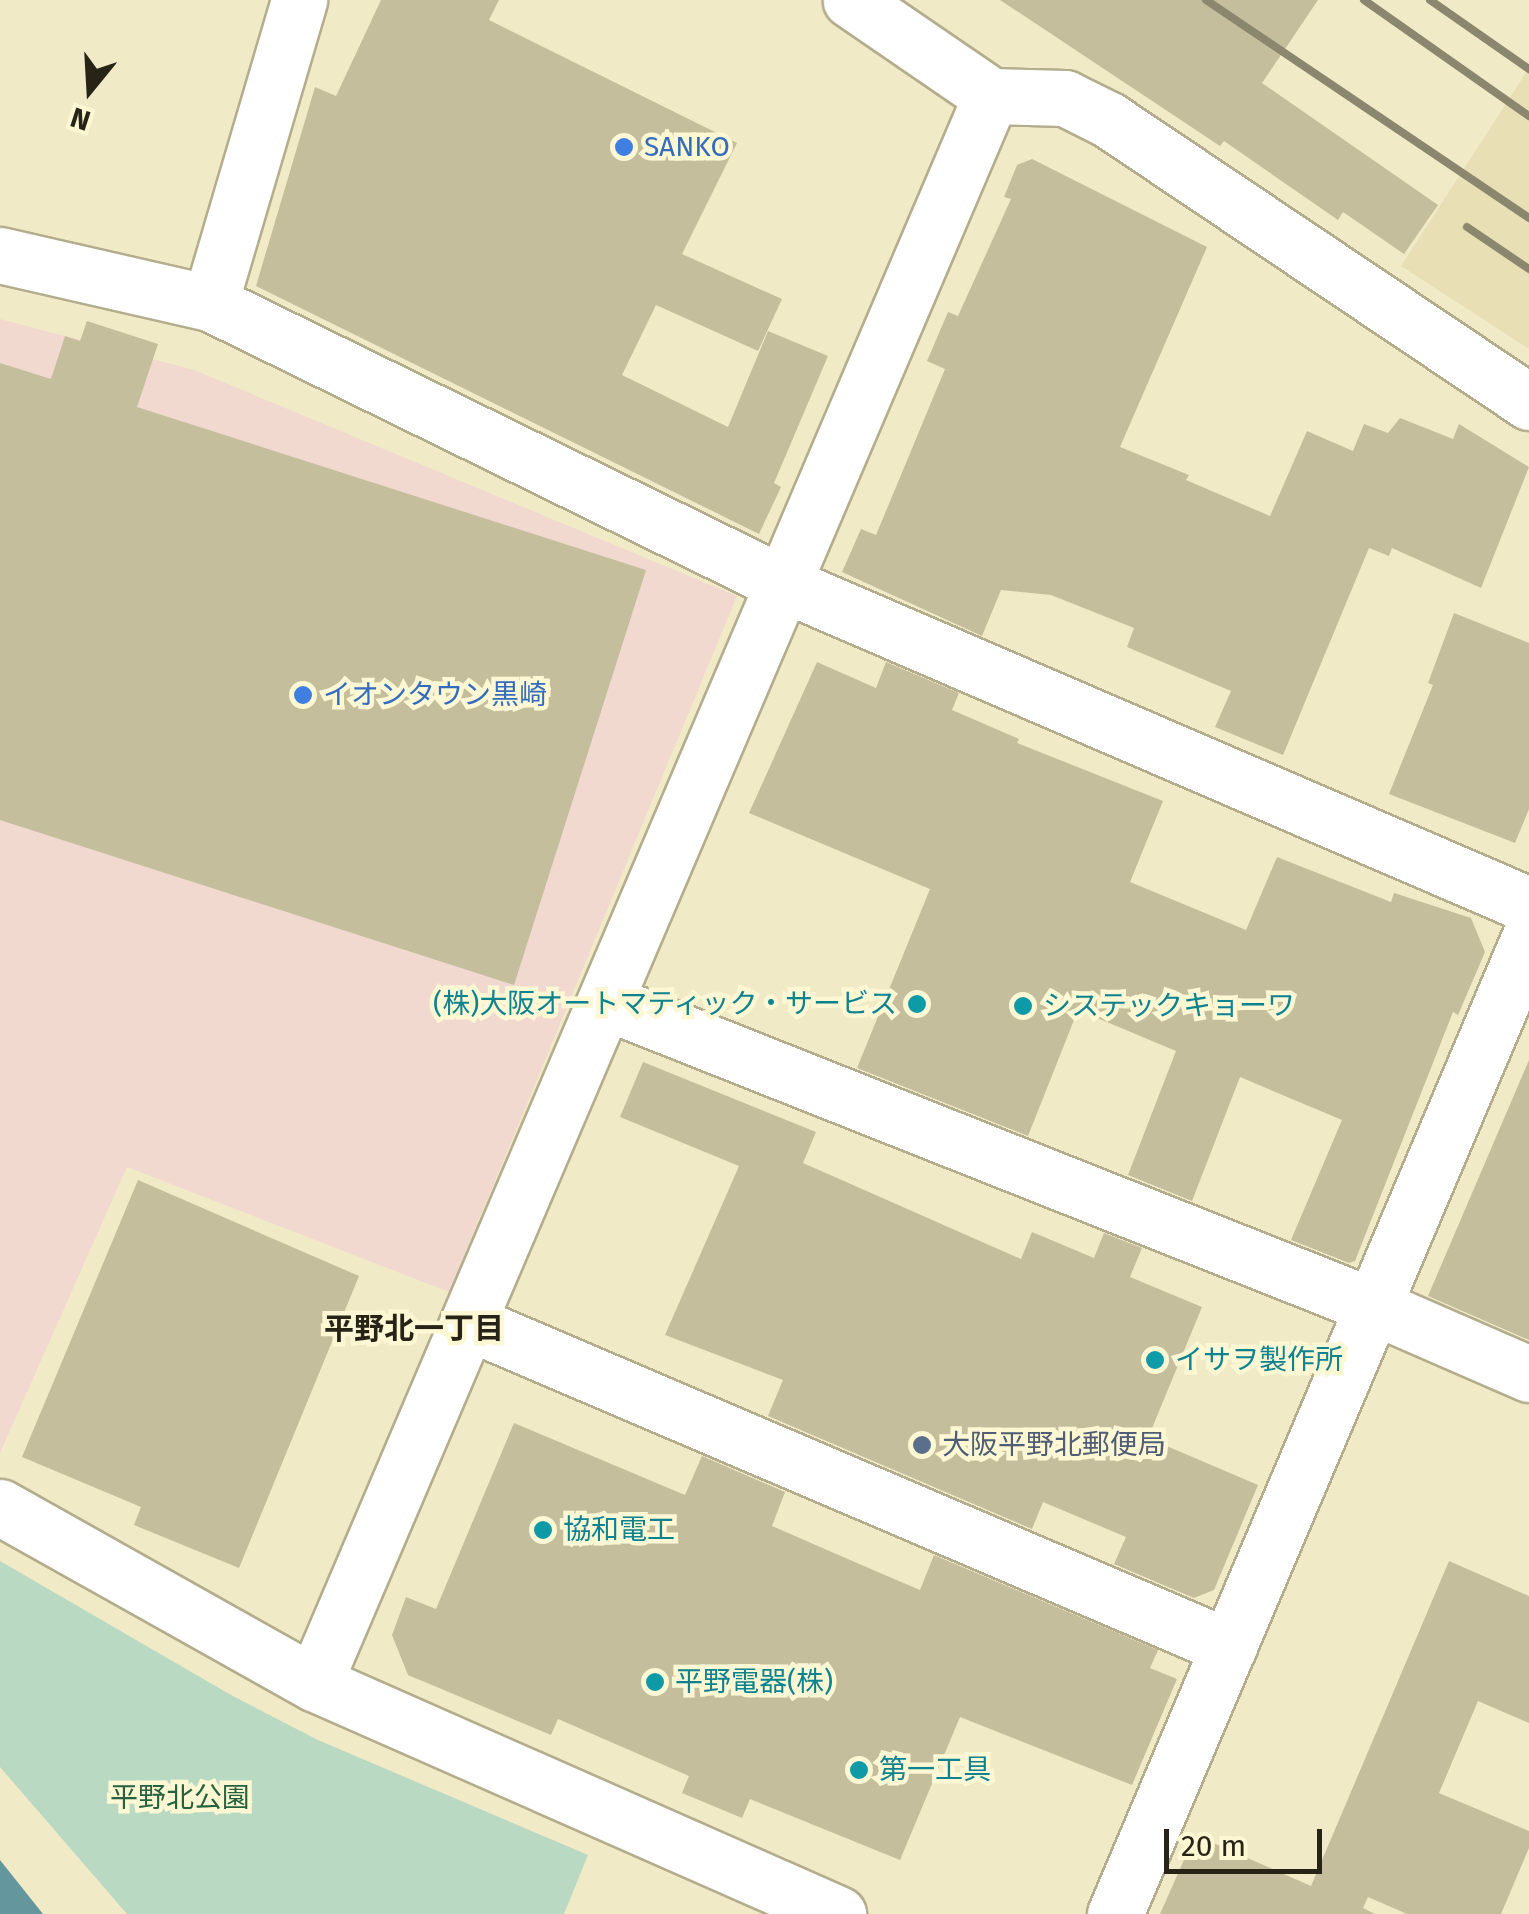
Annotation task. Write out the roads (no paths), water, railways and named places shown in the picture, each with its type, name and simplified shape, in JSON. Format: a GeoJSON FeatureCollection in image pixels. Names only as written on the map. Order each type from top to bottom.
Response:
{"type":"FeatureCollection","features":[{"type":"Feature","properties":{"kind":"street"},"geometry":{"type":"LineString","coordinates":[[210,303],[299,0]]}},
{"type":"Feature","properties":{"kind":"street"},"geometry":{"type":"LineString","coordinates":[[851,0],[991,96],[1066,98],[1109,120],[1529,402]]}},
{"type":"Feature","properties":{"kind":"street"},"geometry":{"type":"LineString","coordinates":[[314,1683],[470,1323],[498,1246],[786,585],[991,96]]}},
{"type":"Feature","properties":{"kind":"street"},"geometry":{"type":"LineString","coordinates":[[0,255],[210,303],[786,585],[1529,905]]}},
{"type":"Feature","properties":{"kind":"street"},"geometry":{"type":"LineString","coordinates":[[1115,1914],[1529,938]]}},
{"type":"Feature","properties":{"kind":"street"},"geometry":{"type":"LineString","coordinates":[[606,1002],[1376,1306],[1529,1374]]}},
{"type":"Feature","properties":{"kind":"street"},"geometry":{"type":"LineString","coordinates":[[470,1323],[1230,1647]]}},
{"type":"Feature","properties":{"kind":"street"},"geometry":{"type":"LineString","coordinates":[[0,1507],[314,1683],[838,1914]]}},
{"type":"Feature","properties":{"kind":"water"},"geometry":{"type":"Polygon","coordinates":[[[0,1860],[43,1914],[0,1914],[0,1860]]]}},
{"type":"Feature","properties":{"kind":"railway"},"geometry":{"type":"LineString","coordinates":[[1206,0],[1529,218]]}},
{"type":"Feature","properties":{"kind":"railway"},"geometry":{"type":"LineString","coordinates":[[1364,0],[1529,116]]}},
{"type":"Feature","properties":{"kind":"railway"},"geometry":{"type":"LineString","coordinates":[[1430,0],[1529,69]]}},
{"type":"Feature","properties":{"kind":"railway"},"geometry":{"type":"LineString","coordinates":[[1467,227],[1529,269]]}},
{"type":"Feature","properties":{"kind":"place","name":"SANKO"},"geometry":{"type":"Point","coordinates":[624,147]}},
{"type":"Feature","properties":{"kind":"place","name":"イオンタウン黒崎"},"geometry":{"type":"Point","coordinates":[303,695]}},
{"type":"Feature","properties":{"kind":"place","name":"(株)大阪オートマティック・サービス"},"geometry":{"type":"Point","coordinates":[917,1004]}},
{"type":"Feature","properties":{"kind":"place","name":"システックキョーワ"},"geometry":{"type":"Point","coordinates":[1023,1006]}},
{"type":"Feature","properties":{"kind":"place","name":"イサヲ製作所"},"geometry":{"type":"Point","coordinates":[1155,1360]}},
{"type":"Feature","properties":{"kind":"place","name":"大阪平野北郵便局"},"geometry":{"type":"Point","coordinates":[922,1445]}},
{"type":"Feature","properties":{"kind":"place","name":"協和電工"},"geometry":{"type":"Point","coordinates":[543,1530]}},
{"type":"Feature","properties":{"kind":"place","name":"平野電器(株)"},"geometry":{"type":"Point","coordinates":[655,1682]}},
{"type":"Feature","properties":{"kind":"place","name":"第一工具"},"geometry":{"type":"Point","coordinates":[859,1770]}},
{"type":"Feature","properties":{"kind":"district","name":"平野北一丁目"},"geometry":{"type":"Point","coordinates":[414,1329]}},
{"type":"Feature","properties":{"kind":"park label","name":"平野北公園"},"geometry":{"type":"Point","coordinates":[180,1798]}}]}
